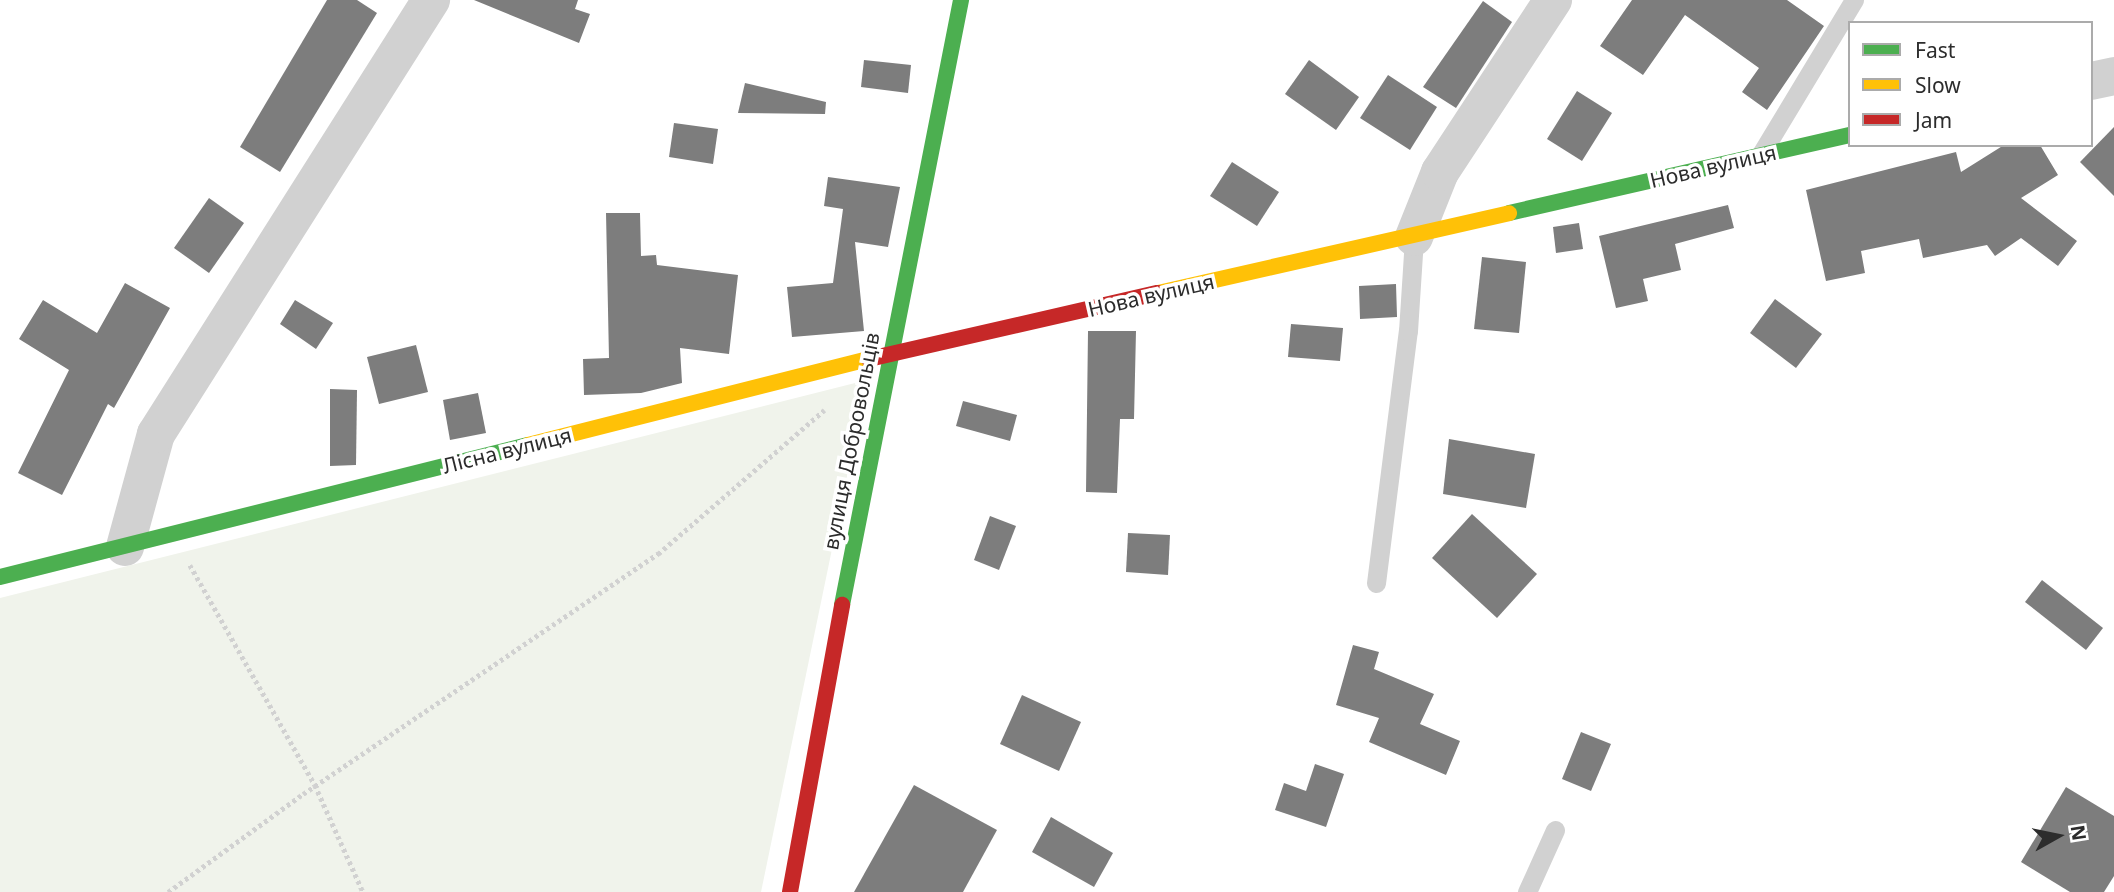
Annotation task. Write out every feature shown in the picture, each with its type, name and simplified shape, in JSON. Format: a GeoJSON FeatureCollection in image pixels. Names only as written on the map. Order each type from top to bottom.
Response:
{"type":"FeatureCollection","features":[{"type":"Feature","properties":{"kind":"street"},"geometry":{"type":"LineString","coordinates":[[125,547],[156,434],[431,0]]}},
{"type":"Feature","properties":{"kind":"street","name":"вулиця Добровольців"},"geometry":{"type":"LineString","coordinates":[[790,892],[888,354],[961,0]]}},
{"type":"Feature","properties":{"kind":"street"},"geometry":{"type":"LineString","coordinates":[[1414,237],[1440,172],[1553,0]]}},
{"type":"Feature","properties":{"kind":"street"},"geometry":{"type":"LineString","coordinates":[[2093,81],[2114,76]]}},
{"type":"Feature","properties":{"kind":"street","name":"Нова вулиця"},"geometry":{"type":"LineString","coordinates":[[888,354],[1414,237],[1848,135]]}},
{"type":"Feature","properties":{"kind":"street","name":"Лісна вулиця"},"geometry":{"type":"LineString","coordinates":[[0,577],[888,354]]}},
{"type":"Feature","properties":{"kind":"lane"},"geometry":{"type":"LineString","coordinates":[[1761,155],[1854,0]]}},
{"type":"Feature","properties":{"kind":"lane"},"geometry":{"type":"LineString","coordinates":[[1376,583],[1408,331],[1414,237]]}},
{"type":"Feature","properties":{"kind":"lane"},"geometry":{"type":"LineString","coordinates":[[1527,892],[1555,830]]}},
{"type":"Feature","properties":{"kind":"path"},"geometry":{"type":"LineString","coordinates":[[168,892],[315,785],[658,554],[836,400]]}},
{"type":"Feature","properties":{"kind":"path"},"geometry":{"type":"LineString","coordinates":[[172,534],[315,785],[363,892]]}},
{"type":"Feature","properties":{"kind":"shaded area"},"geometry":{"type":"Polygon","coordinates":[[[867,380],[761,892],[0,892],[0,598],[867,380]]]}},
{"type":"Feature","properties":{"kind":"building"},"geometry":{"type":"Polygon","coordinates":[[[327,0],[357,0],[377,13],[280,172],[240,147],[327,0]]]}},
{"type":"Feature","properties":{"kind":"building"},"geometry":{"type":"Polygon","coordinates":[[[474,0],[578,0],[575,9],[590,14],[579,43],[474,0]]]}},
{"type":"Feature","properties":{"kind":"building"},"geometry":{"type":"Polygon","coordinates":[[[1632,0],[1787,0],[1824,26],[1767,110],[1742,92],[1759,68],[1685,15],[1643,75],[1600,46],[1632,0]]]}},
{"type":"Feature","properties":{"kind":"building"},"geometry":{"type":"Polygon","coordinates":[[[1483,1],[1512,22],[1456,108],[1423,87],[1483,1]]]}},
{"type":"Feature","properties":{"kind":"building"},"geometry":{"type":"Polygon","coordinates":[[[864,60],[911,65],[908,93],[861,87],[864,60]]]}},
{"type":"Feature","properties":{"kind":"building"},"geometry":{"type":"Polygon","coordinates":[[[1309,60],[1359,97],[1336,130],[1285,94],[1309,60]]]}},
{"type":"Feature","properties":{"kind":"building"},"geometry":{"type":"Polygon","coordinates":[[[1388,75],[1437,107],[1410,150],[1360,118],[1388,75]]]}},
{"type":"Feature","properties":{"kind":"building"},"geometry":{"type":"Polygon","coordinates":[[[745,83],[826,102],[825,114],[738,113],[745,83]]]}},
{"type":"Feature","properties":{"kind":"building"},"geometry":{"type":"Polygon","coordinates":[[[1577,91],[1612,113],[1582,161],[1547,139],[1577,91]]]}},
{"type":"Feature","properties":{"kind":"building"},"geometry":{"type":"Polygon","coordinates":[[[674,123],[718,129],[713,164],[669,157],[674,123]]]}},
{"type":"Feature","properties":{"kind":"building"},"geometry":{"type":"Polygon","coordinates":[[[2114,127],[2114,196],[2080,162],[2114,127]]]}},
{"type":"Feature","properties":{"kind":"building"},"geometry":{"type":"Polygon","coordinates":[[[2001,147],[2041,147],[2058,175],[2021,198],[2077,241],[2058,266],[2021,238],[1995,256],[1987,245],[1923,258],[1919,239],[1861,251],[1865,273],[1826,281],[1806,190],[1956,152],[1961,172],[2001,147]]]}},
{"type":"Feature","properties":{"kind":"building"},"geometry":{"type":"Polygon","coordinates":[[[1232,162],[1279,192],[1257,226],[1210,196],[1232,162]]]}},
{"type":"Feature","properties":{"kind":"building"},"geometry":{"type":"Polygon","coordinates":[[[828,177],[900,187],[888,247],[855,242],[864,331],[792,337],[787,287],[833,283],[843,209],[824,206],[828,177]]]}},
{"type":"Feature","properties":{"kind":"building"},"geometry":{"type":"Polygon","coordinates":[[[209,198],[244,223],[209,273],[174,248],[209,198]]]}},
{"type":"Feature","properties":{"kind":"building"},"geometry":{"type":"Polygon","coordinates":[[[1728,205],[1734,228],[1675,244],[1681,270],[1643,279],[1648,301],[1616,308],[1599,236],[1728,205]]]}},
{"type":"Feature","properties":{"kind":"building"},"geometry":{"type":"Polygon","coordinates":[[[606,213],[640,213],[641,256],[656,255],[657,265],[738,275],[729,354],[680,348],[682,383],[641,393],[584,395],[583,359],[609,358],[606,213]]]}},
{"type":"Feature","properties":{"kind":"building"},"geometry":{"type":"Polygon","coordinates":[[[1579,223],[1583,249],[1556,253],[1553,227],[1579,223]]]}},
{"type":"Feature","properties":{"kind":"building"},"geometry":{"type":"Polygon","coordinates":[[[1482,257],[1526,262],[1519,333],[1474,329],[1482,257]]]}},
{"type":"Feature","properties":{"kind":"building"},"geometry":{"type":"Polygon","coordinates":[[[125,283],[170,308],[114,408],[108,404],[62,495],[18,473],[69,370],[19,339],[43,300],[97,333],[125,283]]]}},
{"type":"Feature","properties":{"kind":"building"},"geometry":{"type":"Polygon","coordinates":[[[1396,284],[1397,317],[1360,319],[1359,286],[1396,284]]]}},
{"type":"Feature","properties":{"kind":"building"},"geometry":{"type":"Polygon","coordinates":[[[1775,299],[1822,334],[1796,368],[1750,333],[1775,299]]]}},
{"type":"Feature","properties":{"kind":"building"},"geometry":{"type":"Polygon","coordinates":[[[295,300],[333,323],[316,349],[280,324],[295,300]]]}},
{"type":"Feature","properties":{"kind":"building"},"geometry":{"type":"Polygon","coordinates":[[[1291,324],[1343,328],[1340,361],[1288,357],[1291,324]]]}},
{"type":"Feature","properties":{"kind":"building"},"geometry":{"type":"Polygon","coordinates":[[[1088,331],[1136,331],[1134,419],[1120,419],[1117,493],[1086,492],[1088,331]]]}},
{"type":"Feature","properties":{"kind":"building"},"geometry":{"type":"Polygon","coordinates":[[[416,345],[428,392],[379,404],[367,357],[416,345]]]}},
{"type":"Feature","properties":{"kind":"building"},"geometry":{"type":"Polygon","coordinates":[[[330,389],[357,390],[356,465],[330,466],[330,389]]]}},
{"type":"Feature","properties":{"kind":"building"},"geometry":{"type":"Polygon","coordinates":[[[478,393],[486,433],[450,440],[443,400],[478,393]]]}},
{"type":"Feature","properties":{"kind":"building"},"geometry":{"type":"Polygon","coordinates":[[[963,401],[1017,415],[1010,441],[956,426],[963,401]]]}},
{"type":"Feature","properties":{"kind":"building"},"geometry":{"type":"Polygon","coordinates":[[[1449,439],[1535,454],[1526,508],[1443,494],[1449,439]]]}},
{"type":"Feature","properties":{"kind":"building"},"geometry":{"type":"Polygon","coordinates":[[[1472,514],[1537,574],[1497,618],[1432,558],[1472,514]]]}},
{"type":"Feature","properties":{"kind":"building"},"geometry":{"type":"Polygon","coordinates":[[[990,516],[1016,526],[999,570],[974,560],[990,516]]]}},
{"type":"Feature","properties":{"kind":"building"},"geometry":{"type":"Polygon","coordinates":[[[1128,533],[1170,535],[1168,575],[1126,572],[1128,533]]]}},
{"type":"Feature","properties":{"kind":"building"},"geometry":{"type":"Polygon","coordinates":[[[2042,580],[2103,628],[2086,650],[2025,602],[2042,580]]]}},
{"type":"Feature","properties":{"kind":"building"},"geometry":{"type":"Polygon","coordinates":[[[1353,645],[1379,652],[1374,669],[1434,694],[1420,724],[1460,741],[1446,775],[1369,742],[1379,718],[1336,705],[1353,645]]]}},
{"type":"Feature","properties":{"kind":"building"},"geometry":{"type":"Polygon","coordinates":[[[1022,695],[1081,722],[1059,771],[1000,744],[1022,695]]]}},
{"type":"Feature","properties":{"kind":"building"},"geometry":{"type":"Polygon","coordinates":[[[1581,732],[1611,744],[1591,791],[1562,779],[1581,732]]]}},
{"type":"Feature","properties":{"kind":"building"},"geometry":{"type":"Polygon","coordinates":[[[1315,764],[1344,774],[1326,827],[1275,810],[1284,783],[1306,791],[1315,764]]]}},
{"type":"Feature","properties":{"kind":"building"},"geometry":{"type":"Polygon","coordinates":[[[914,785],[997,830],[963,892],[854,892],[914,785]]]}},
{"type":"Feature","properties":{"kind":"building"},"geometry":{"type":"Polygon","coordinates":[[[2066,787],[2114,816],[2114,876],[2104,892],[2070,892],[2021,862],[2066,787]]]}},
{"type":"Feature","properties":{"kind":"building"},"geometry":{"type":"Polygon","coordinates":[[[1051,817],[1113,853],[1094,887],[1032,852],[1051,817]]]}},
{"type":"Feature","properties":{"kind":"traffic: fast"},"geometry":{"type":"LineString","coordinates":[[842,605],[961,0]]}},
{"type":"Feature","properties":{"kind":"traffic: fast"},"geometry":{"type":"LineString","coordinates":[[1509,213],[1848,135]]}},
{"type":"Feature","properties":{"kind":"traffic: fast"},"geometry":{"type":"LineString","coordinates":[[0,577],[528,445]]}},
{"type":"Feature","properties":{"kind":"traffic: slow"},"geometry":{"type":"LineString","coordinates":[[1158,293],[1509,213]]}},
{"type":"Feature","properties":{"kind":"traffic: slow"},"geometry":{"type":"LineString","coordinates":[[528,445],[869,359]]}},
{"type":"Feature","properties":{"kind":"traffic: jam"},"geometry":{"type":"LineString","coordinates":[[869,359],[1158,293]]}},
{"type":"Feature","properties":{"kind":"traffic: jam"},"geometry":{"type":"LineString","coordinates":[[790,892],[842,605]]}}]}
